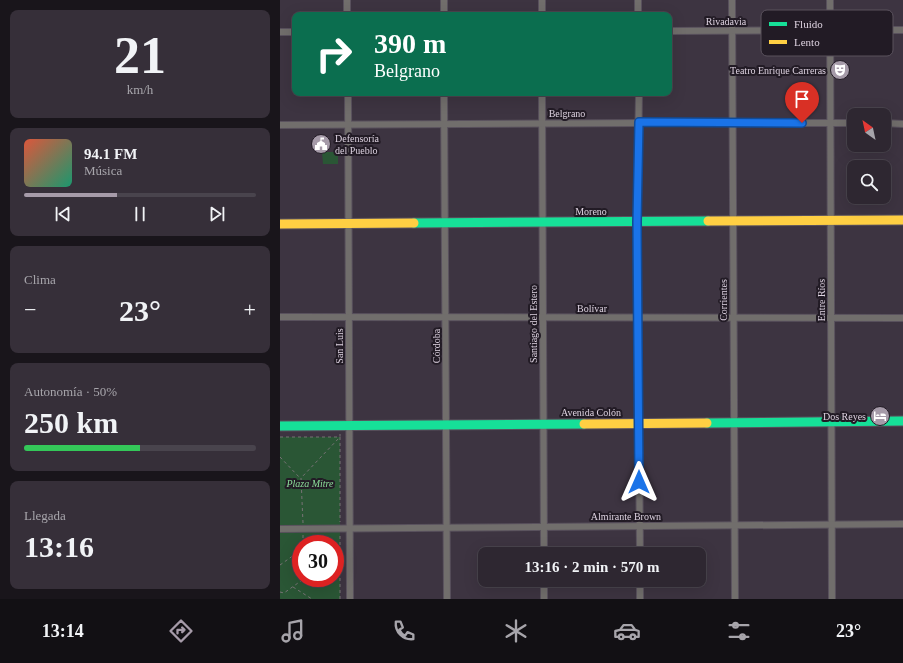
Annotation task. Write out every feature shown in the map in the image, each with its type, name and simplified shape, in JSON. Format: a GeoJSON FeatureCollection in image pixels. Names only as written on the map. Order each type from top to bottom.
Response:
{"type":"FeatureCollection","features":[{"type":"Feature","properties":{"kind":"main road","name":"Moreno"},"geometry":{"type":"LineString","coordinates":[[280,224],[903,220]]}},
{"type":"Feature","properties":{"kind":"main road","name":"Avenida Colón"},"geometry":{"type":"LineString","coordinates":[[280,426],[903,421]]}},
{"type":"Feature","properties":{"kind":"street"},"geometry":{"type":"LineString","coordinates":[[347,0],[347,12]]}},
{"type":"Feature","properties":{"kind":"street"},"geometry":{"type":"LineString","coordinates":[[444,0],[444,12]]}},
{"type":"Feature","properties":{"kind":"street"},"geometry":{"type":"LineString","coordinates":[[542,0],[542,12]]}},
{"type":"Feature","properties":{"kind":"street"},"geometry":{"type":"LineString","coordinates":[[638,0],[638,12]]}},
{"type":"Feature","properties":{"kind":"street","name":"Corrientes"},"geometry":{"type":"LineString","coordinates":[[732,0],[735,599]]}},
{"type":"Feature","properties":{"kind":"street","name":"Rivadavia"},"geometry":{"type":"LineString","coordinates":[[672,31],[761,31]]}},
{"type":"Feature","properties":{"kind":"street"},"geometry":{"type":"LineString","coordinates":[[280,32],[292,32]]}},
{"type":"Feature","properties":{"kind":"street","name":"Entre Ríos"},"geometry":{"type":"LineString","coordinates":[[830,56],[832,599]]}},
{"type":"Feature","properties":{"kind":"street","name":"San Luis"},"geometry":{"type":"LineString","coordinates":[[348,96],[350,599]]}},
{"type":"Feature","properties":{"kind":"street","name":"Córdoba"},"geometry":{"type":"LineString","coordinates":[[444,96],[446,223],[447,599]]}},
{"type":"Feature","properties":{"kind":"street","name":"Santiago del Estero"},"geometry":{"type":"LineString","coordinates":[[542,96],[544,547]]}},
{"type":"Feature","properties":{"kind":"street"},"geometry":{"type":"LineString","coordinates":[[639,96],[637,222],[640,547]]}},
{"type":"Feature","properties":{"kind":"street","name":"Belgrano"},"geometry":{"type":"LineString","coordinates":[[280,125],[639,122],[847,123]]}},
{"type":"Feature","properties":{"kind":"street"},"geometry":{"type":"LineString","coordinates":[[891,123],[903,124]]}},
{"type":"Feature","properties":{"kind":"street","name":"Bolívar"},"geometry":{"type":"LineString","coordinates":[[280,317],[903,318]]}},
{"type":"Feature","properties":{"kind":"street","name":"Almirante Brown"},"geometry":{"type":"LineString","coordinates":[[280,529],[903,524]]}},
{"type":"Feature","properties":{"kind":"street"},"geometry":{"type":"LineString","coordinates":[[544,587],[544,599]]}},
{"type":"Feature","properties":{"kind":"street"},"geometry":{"type":"LineString","coordinates":[[640,587],[640,599]]}},
{"type":"Feature","properties":{"kind":"path"},"geometry":{"type":"LineString","coordinates":[[280,437],[340,437]]}},
{"type":"Feature","properties":{"kind":"path"},"geometry":{"type":"LineString","coordinates":[[301,478],[340,437]]}},
{"type":"Feature","properties":{"kind":"path"},"geometry":{"type":"LineString","coordinates":[[340,437],[340,599]]}},
{"type":"Feature","properties":{"kind":"path"},"geometry":{"type":"LineString","coordinates":[[280,457],[301,478],[303,535]]}},
{"type":"Feature","properties":{"kind":"path"},"geometry":{"type":"LineString","coordinates":[[280,565],[292,556]]}},
{"type":"Feature","properties":{"kind":"path"},"geometry":{"type":"LineString","coordinates":[[280,592],[284,593],[293,587],[312,599]]}},
{"type":"Feature","properties":{"kind":"green space"},"geometry":{"type":"Polygon","coordinates":[[[322,152],[338,152],[338,164],[323,164],[322,152]]]}},
{"type":"Feature","properties":{"kind":"green space","name":"Plaza Mitre"},"geometry":{"type":"Polygon","coordinates":[[[280,437],[340,437],[340,535],[292,535],[292,587],[340,587],[340,599],[280,599],[280,437]]]}},
{"type":"Feature","properties":{"kind":"traffic: fast"},"geometry":{"type":"LineString","coordinates":[[414,223],[708,221]]}},
{"type":"Feature","properties":{"kind":"traffic: fast"},"geometry":{"type":"LineString","coordinates":[[707,423],[903,421]]}},
{"type":"Feature","properties":{"kind":"traffic: fast"},"geometry":{"type":"LineString","coordinates":[[280,426],[584,424]]}},
{"type":"Feature","properties":{"kind":"traffic: slow"},"geometry":{"type":"LineString","coordinates":[[708,221],[903,220]]}},
{"type":"Feature","properties":{"kind":"traffic: slow"},"geometry":{"type":"LineString","coordinates":[[280,224],[414,223]]}},
{"type":"Feature","properties":{"kind":"traffic: slow"},"geometry":{"type":"LineString","coordinates":[[584,424],[707,423]]}},
{"type":"Feature","properties":{"kind":"place","name":"Teatro Enrique Carreras"},"geometry":{"type":"Point","coordinates":[840,70]}},
{"type":"Feature","properties":{"kind":"place","name":"Defensoría del Pueblo"},"geometry":{"type":"Point","coordinates":[321,144]}},
{"type":"Feature","properties":{"kind":"place","name":"Dos Reyes"},"geometry":{"type":"Point","coordinates":[880,416]}},
{"type":"Feature","properties":{"kind":"route"},"geometry":{"type":"LineString","coordinates":[[639,482],[637,222],[639,122],[802,123]]}}]}
